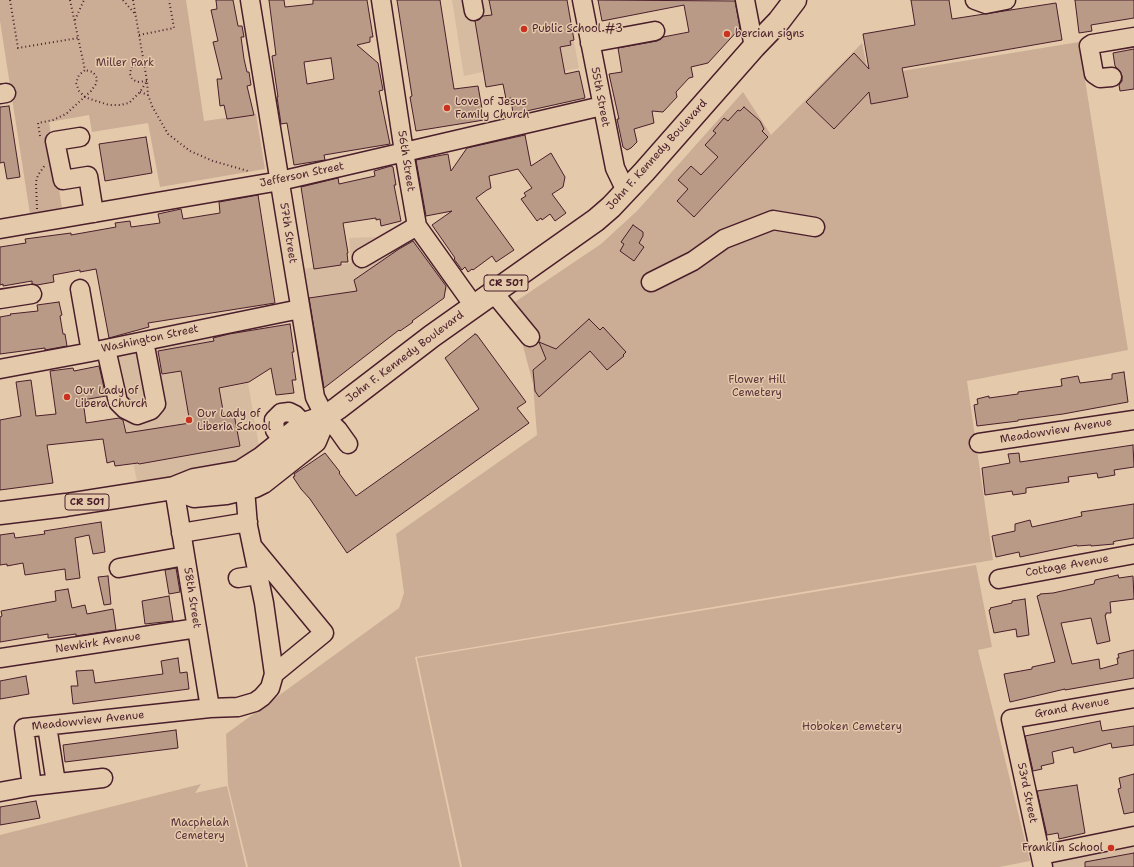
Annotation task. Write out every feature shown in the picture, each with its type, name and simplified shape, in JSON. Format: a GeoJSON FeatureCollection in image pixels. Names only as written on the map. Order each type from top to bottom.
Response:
{"type":"FeatureCollection","features":[{"type":"Feature","properties":{"kind":"main road","name":"John F. Kennedy Boulevard"},"geometry":{"type":"LineString","coordinates":[[0,513],[66,505],[174,488],[194,480],[240,472],[262,458],[304,424],[325,417],[493,292],[596,220],[611,207],[644,172],[795,0]]}},
{"type":"Feature","properties":{"kind":"main road"},"geometry":{"type":"LineString","coordinates":[[174,488],[194,496],[226,493],[255,486],[263,482],[315,441],[325,417]]}},
{"type":"Feature","properties":{"kind":"street","name":"57th Street"},"geometry":{"type":"LineString","coordinates":[[250,0],[315,397],[325,417],[338,430],[348,444]]}},
{"type":"Feature","properties":{"kind":"street","name":"56th Street"},"geometry":{"type":"LineString","coordinates":[[381,0],[417,226],[474,306]]}},
{"type":"Feature","properties":{"kind":"street","name":"55th Street"},"geometry":{"type":"LineString","coordinates":[[582,0],[615,168],[626,191]]}},
{"type":"Feature","properties":{"kind":"street"},"geometry":{"type":"LineString","coordinates":[[745,0],[754,47]]}},
{"type":"Feature","properties":{"kind":"street"},"geometry":{"type":"LineString","coordinates":[[975,0],[986,4],[1006,0]]}},
{"type":"Feature","properties":{"kind":"street"},"geometry":{"type":"LineString","coordinates":[[590,43],[655,31]]}},
{"type":"Feature","properties":{"kind":"street"},"geometry":{"type":"LineString","coordinates":[[1112,77],[1100,78],[1094,74],[1089,46],[1092,44],[1134,37]]}},
{"type":"Feature","properties":{"kind":"street","name":"Jefferson Street"},"geometry":{"type":"LineString","coordinates":[[1,225],[94,213],[280,181],[602,106]]}},
{"type":"Feature","properties":{"kind":"street"},"geometry":{"type":"LineString","coordinates":[[80,137],[55,140],[63,180],[88,176],[94,213]]}},
{"type":"Feature","properties":{"kind":"street"},"geometry":{"type":"LineString","coordinates":[[651,282],[693,261],[724,239],[773,220],[815,227]]}},
{"type":"Feature","properties":{"kind":"street"},"geometry":{"type":"LineString","coordinates":[[362,258],[417,226]]}},
{"type":"Feature","properties":{"kind":"street"},"geometry":{"type":"LineString","coordinates":[[80,289],[99,350],[118,402],[125,409],[138,415],[151,410],[156,404],[144,340]]}},
{"type":"Feature","properties":{"kind":"street"},"geometry":{"type":"LineString","coordinates":[[493,292],[530,337]]}},
{"type":"Feature","properties":{"kind":"street"},"geometry":{"type":"LineString","coordinates":[[0,299],[32,294]]}},
{"type":"Feature","properties":{"kind":"street","name":"Washington Street"},"geometry":{"type":"LineString","coordinates":[[0,368],[99,350],[300,309]]}},
{"type":"Feature","properties":{"kind":"street","name":"Meadowview Avenue"},"geometry":{"type":"LineString","coordinates":[[979,443],[1134,420]]}},
{"type":"Feature","properties":{"kind":"street","name":"58th Street"},"geometry":{"type":"LineString","coordinates":[[174,488],[210,708]]}},
{"type":"Feature","properties":{"kind":"street"},"geometry":{"type":"LineString","coordinates":[[244,489],[252,546],[264,603],[274,674]]}},
{"type":"Feature","properties":{"kind":"street"},"geometry":{"type":"LineString","coordinates":[[181,533],[248,522]]}},
{"type":"Feature","properties":{"kind":"street"},"geometry":{"type":"LineString","coordinates":[[252,546],[324,633],[274,674]]}},
{"type":"Feature","properties":{"kind":"street","name":"Cottage Avenue"},"geometry":{"type":"LineString","coordinates":[[999,579],[1134,554]]}},
{"type":"Feature","properties":{"kind":"street"},"geometry":{"type":"LineString","coordinates":[[119,568],[185,556]]}},
{"type":"Feature","properties":{"kind":"street"},"geometry":{"type":"LineString","coordinates":[[238,578],[257,574]]}},
{"type":"Feature","properties":{"kind":"street","name":"Newkirk Avenue"},"geometry":{"type":"LineString","coordinates":[[0,658],[197,628]]}},
{"type":"Feature","properties":{"kind":"street","name":"Meadowview Avenue"},"geometry":{"type":"LineString","coordinates":[[32,786],[24,728],[210,708],[238,707],[255,702],[262,697],[270,688],[274,674]]}},
{"type":"Feature","properties":{"kind":"street","name":"Grand Avenue"},"geometry":{"type":"LineString","coordinates":[[1011,719],[1134,698]]}},
{"type":"Feature","properties":{"kind":"street","name":"53rd Street"},"geometry":{"type":"LineString","coordinates":[[1011,719],[1042,861]]}},
{"type":"Feature","properties":{"kind":"street"},"geometry":{"type":"LineString","coordinates":[[47,726],[56,783]]}},
{"type":"Feature","properties":{"kind":"street"},"geometry":{"type":"LineString","coordinates":[[0,792],[32,786],[103,778]]}},
{"type":"Feature","properties":{"kind":"street"},"geometry":{"type":"LineString","coordinates":[[1042,861],[1134,836]]}},
{"type":"Feature","properties":{"kind":"path"},"geometry":{"type":"LineString","coordinates":[[10,0],[18,48],[78,38]]}},
{"type":"Feature","properties":{"kind":"path"},"geometry":{"type":"LineString","coordinates":[[70,0],[85,70]]}},
{"type":"Feature","properties":{"kind":"path"},"geometry":{"type":"LineString","coordinates":[[75,22],[84,0]]}},
{"type":"Feature","properties":{"kind":"path"},"geometry":{"type":"LineString","coordinates":[[123,0],[135,14]]}},
{"type":"Feature","properties":{"kind":"path"},"geometry":{"type":"LineString","coordinates":[[133,0],[148,95],[152,106],[168,134],[190,150],[213,161],[254,172]]}},
{"type":"Feature","properties":{"kind":"path"},"geometry":{"type":"LineString","coordinates":[[139,35],[174,28],[169,0]]}},
{"type":"Feature","properties":{"kind":"path"},"geometry":{"type":"LineString","coordinates":[[143,63],[137,63],[131,68],[130,74],[132,79],[137,82],[147,81]]}},
{"type":"Feature","properties":{"kind":"path"},"geometry":{"type":"LineString","coordinates":[[41,139],[38,123],[53,120],[66,114],[85,97],[96,84],[97,78],[93,72],[85,70]]}},
{"type":"Feature","properties":{"kind":"path"},"geometry":{"type":"LineString","coordinates":[[85,70],[79,75],[76,82],[79,91],[85,97],[109,105],[120,105],[129,102],[140,92],[147,81]]}},
{"type":"Feature","properties":{"kind":"path"},"geometry":{"type":"LineString","coordinates":[[140,92],[148,95]]}},
{"type":"Feature","properties":{"kind":"path"},"geometry":{"type":"LineString","coordinates":[[37,210],[36,182],[38,175],[46,164]]}},
{"type":"Feature","properties":{"kind":"shaded area","name":"Public School #3"},"geometry":{"type":"Polygon","coordinates":[[[452,0],[566,0],[579,68],[527,79],[524,63],[464,76],[452,0]]]}},
{"type":"Feature","properties":{"kind":"shaded area"},"geometry":{"type":"Polygon","coordinates":[[[411,217],[462,279],[314,391],[294,270],[351,263],[349,238],[376,237],[411,217]]]}},
{"type":"Feature","properties":{"kind":"shaded area","name":"Our Lady of Liberia School"},"geometry":{"type":"Polygon","coordinates":[[[209,327],[220,389],[248,383],[260,452],[236,468],[138,486],[109,348],[209,327]]]}},
{"type":"Feature","properties":{"kind":"shaded area","name":"Franklin School"},"geometry":{"type":"Polygon","coordinates":[[[1134,838],[1134,867],[1045,867],[1043,857],[1134,838]]]}},
{"type":"Feature","properties":{"kind":"green space","name":"Miller Park"},"geometry":{"type":"Polygon","coordinates":[[[0,0],[186,0],[204,121],[256,114],[265,169],[160,187],[148,123],[92,132],[89,115],[49,122],[62,209],[30,214],[0,21],[0,0]]]}},
{"type":"Feature","properties":{"kind":"green space","name":"Flower Hill Cemetery"},"geometry":{"type":"Polygon","coordinates":[[[1079,42],[1128,350],[967,381],[993,560],[415,657],[460,867],[248,867],[228,785],[226,734],[399,608],[404,593],[396,534],[537,435],[533,384],[512,304],[601,244],[637,211],[743,92],[771,135],[862,43],[869,78],[908,70],[1079,42]]]}},
{"type":"Feature","properties":{"kind":"green space","name":"Hoboken Cemetery"},"geometry":{"type":"Polygon","coordinates":[[[976,565],[992,647],[978,650],[1030,861],[999,867],[462,867],[417,658],[976,565]]]}},
{"type":"Feature","properties":{"kind":"green space","name":"Macphelah Cemetery"},"geometry":{"type":"Polygon","coordinates":[[[201,784],[195,793],[227,786],[246,867],[0,867],[0,835],[201,784]]]}},
{"type":"Feature","properties":{"kind":"building"},"geometry":{"type":"Polygon","coordinates":[[[216,0],[233,0],[238,26],[242,26],[244,37],[241,37],[244,59],[247,72],[249,72],[251,85],[247,86],[254,115],[227,119],[224,105],[220,106],[217,79],[222,79],[213,42],[218,41],[211,10],[217,9],[216,0]]]}},
{"type":"Feature","properties":{"kind":"building"},"geometry":{"type":"Polygon","coordinates":[[[269,0],[284,0],[285,7],[313,4],[313,0],[367,0],[373,37],[370,37],[370,42],[357,45],[378,63],[383,90],[379,91],[390,144],[324,155],[325,160],[294,165],[287,123],[281,124],[272,56],[276,55],[269,0]],[[331,58],[304,62],[307,84],[334,79],[331,58]]]}},
{"type":"Feature","properties":{"kind":"building"},"geometry":{"type":"Polygon","coordinates":[[[397,0],[440,0],[454,89],[478,86],[484,120],[416,131],[397,0]]]}},
{"type":"Feature","properties":{"kind":"building","name":"Public School #3"},"geometry":{"type":"Polygon","coordinates":[[[489,0],[567,0],[574,40],[570,41],[571,45],[560,47],[565,74],[579,71],[585,98],[513,114],[511,98],[506,99],[503,84],[486,87],[475,21],[483,16],[492,15],[489,0]]]}},
{"type":"Feature","properties":{"kind":"building"},"geometry":{"type":"Polygon","coordinates":[[[598,0],[735,1],[740,28],[708,63],[691,67],[693,77],[689,78],[676,92],[677,97],[663,112],[652,111],[654,123],[634,129],[637,142],[627,150],[623,147],[617,119],[619,119],[609,74],[622,72],[618,48],[657,41],[663,37],[689,32],[684,5],[602,21],[598,0]]]}},
{"type":"Feature","properties":{"kind":"building"},"geometry":{"type":"Polygon","coordinates":[[[911,0],[949,0],[952,19],[1056,3],[1062,40],[902,68],[908,97],[871,104],[869,92],[834,129],[806,102],[854,53],[869,69],[863,34],[915,25],[911,0]]]}},
{"type":"Feature","properties":{"kind":"building"},"geometry":{"type":"Polygon","coordinates":[[[1075,0],[1134,0],[1134,18],[1091,25],[1092,31],[1079,33],[1075,0]]]}},
{"type":"Feature","properties":{"kind":"building"},"geometry":{"type":"Polygon","coordinates":[[[1134,49],[1134,89],[1120,91],[1119,85],[1122,81],[1122,76],[1120,71],[1115,66],[1113,53],[1134,49]]]}},
{"type":"Feature","properties":{"kind":"building"},"geometry":{"type":"Polygon","coordinates":[[[9,106],[20,177],[7,179],[4,162],[0,163],[0,107],[9,106]]]}},
{"type":"Feature","properties":{"kind":"building"},"geometry":{"type":"Polygon","coordinates":[[[744,107],[760,121],[764,129],[762,131],[768,137],[694,217],[677,201],[688,189],[678,180],[691,166],[701,175],[718,157],[705,145],[716,133],[713,131],[724,118],[728,121],[738,110],[740,111],[744,107]]]}},
{"type":"Feature","properties":{"kind":"building"},"geometry":{"type":"Polygon","coordinates":[[[525,135],[531,166],[551,153],[565,177],[563,187],[552,194],[566,213],[555,221],[550,214],[542,220],[541,218],[537,221],[521,199],[526,196],[524,193],[532,188],[518,169],[489,176],[491,188],[476,198],[514,250],[496,262],[492,256],[473,270],[472,269],[468,272],[465,267],[462,270],[432,225],[452,211],[426,216],[416,160],[448,154],[451,171],[467,148],[525,135]]]}},
{"type":"Feature","properties":{"kind":"building"},"geometry":{"type":"Polygon","coordinates":[[[146,137],[152,173],[105,181],[99,144],[146,137]]]}},
{"type":"Feature","properties":{"kind":"building"},"geometry":{"type":"Polygon","coordinates":[[[391,166],[393,167],[396,185],[394,185],[401,221],[381,226],[380,219],[376,220],[376,218],[343,223],[348,262],[341,262],[341,265],[314,269],[301,187],[338,178],[339,184],[375,176],[374,171],[391,166]]]}},
{"type":"Feature","properties":{"kind":"building"},"geometry":{"type":"Polygon","coordinates":[[[258,195],[275,303],[148,323],[149,327],[109,338],[96,269],[80,272],[80,270],[53,275],[54,282],[37,285],[32,284],[32,281],[3,286],[3,284],[0,285],[0,247],[26,243],[25,239],[71,233],[71,235],[116,227],[115,223],[130,221],[131,227],[160,223],[158,214],[181,209],[183,219],[220,213],[219,202],[258,195]]]}},
{"type":"Feature","properties":{"kind":"building"},"geometry":{"type":"Polygon","coordinates":[[[633,225],[643,232],[643,236],[639,243],[644,247],[634,261],[620,251],[624,244],[621,242],[633,225]]]}},
{"type":"Feature","properties":{"kind":"building"},"geometry":{"type":"Polygon","coordinates":[[[413,241],[446,286],[444,298],[412,321],[413,322],[400,331],[399,330],[324,388],[309,298],[357,291],[354,280],[413,241]]]}},
{"type":"Feature","properties":{"kind":"building"},"geometry":{"type":"Polygon","coordinates":[[[59,302],[62,315],[60,316],[63,334],[65,334],[67,346],[45,350],[45,348],[0,354],[0,317],[11,315],[10,314],[38,311],[37,305],[59,302]]]}},
{"type":"Feature","properties":{"kind":"building"},"geometry":{"type":"Polygon","coordinates":[[[589,319],[600,330],[603,327],[626,352],[623,355],[624,356],[607,370],[590,351],[539,397],[535,391],[533,370],[546,359],[539,342],[556,349],[589,319]]]}},
{"type":"Feature","properties":{"kind":"building"},"geometry":{"type":"Polygon","coordinates":[[[290,324],[296,380],[292,380],[294,393],[276,395],[271,368],[249,382],[219,388],[224,416],[234,414],[240,446],[139,464],[115,466],[114,461],[107,463],[103,439],[47,445],[53,483],[0,490],[0,420],[21,416],[16,382],[31,380],[36,416],[56,414],[50,371],[73,368],[74,371],[99,366],[106,396],[83,400],[86,423],[119,418],[123,420],[126,433],[190,423],[181,371],[162,374],[158,351],[214,341],[213,338],[229,334],[290,324]]]}},
{"type":"Feature","properties":{"kind":"building"},"geometry":{"type":"Polygon","coordinates":[[[475,334],[526,402],[517,408],[529,423],[347,553],[310,499],[301,489],[293,477],[295,476],[294,474],[325,453],[356,496],[479,409],[445,358],[475,334]]]}},
{"type":"Feature","properties":{"kind":"building"},"geometry":{"type":"Polygon","coordinates":[[[1124,372],[1128,402],[1063,414],[977,426],[974,405],[978,404],[977,399],[989,396],[989,398],[1018,394],[1018,392],[1062,386],[1061,379],[1078,376],[1080,383],[1112,379],[1112,374],[1124,372]]]}},
{"type":"Feature","properties":{"kind":"building"},"geometry":{"type":"Polygon","coordinates":[[[1133,445],[1134,467],[1114,470],[1115,475],[1098,478],[1097,473],[1068,477],[1069,482],[1026,488],[1026,493],[1013,495],[1012,491],[985,495],[982,468],[1010,463],[1008,454],[1019,453],[1020,462],[1133,445]]]}},
{"type":"Feature","properties":{"kind":"building"},"geometry":{"type":"Polygon","coordinates":[[[1134,504],[1134,538],[1116,541],[1113,542],[1114,544],[1091,546],[1077,545],[1020,557],[1019,552],[996,557],[992,536],[1015,531],[1015,524],[1030,520],[1032,527],[1082,516],[1081,512],[1134,504]]]}},
{"type":"Feature","properties":{"kind":"building"},"geometry":{"type":"Polygon","coordinates":[[[101,522],[105,552],[93,554],[89,535],[75,538],[80,578],[66,580],[65,569],[25,575],[23,563],[7,566],[7,564],[0,565],[0,535],[14,533],[15,538],[45,534],[44,531],[101,522]]]}},
{"type":"Feature","properties":{"kind":"building"},"geometry":{"type":"Polygon","coordinates":[[[176,568],[180,592],[169,594],[165,570],[176,568]]]}},
{"type":"Feature","properties":{"kind":"building"},"geometry":{"type":"Polygon","coordinates":[[[1118,575],[1119,578],[1133,576],[1134,599],[1110,602],[1111,613],[1106,613],[1105,615],[1110,641],[1097,644],[1091,618],[1061,623],[1072,664],[1099,659],[1100,669],[1118,664],[1118,654],[1134,650],[1134,678],[1065,689],[1010,702],[1004,674],[1032,669],[1032,667],[1055,662],[1037,596],[1040,594],[1053,593],[1094,584],[1095,580],[1118,575]]]}},
{"type":"Feature","properties":{"kind":"building"},"geometry":{"type":"Polygon","coordinates":[[[108,576],[111,604],[104,605],[98,577],[108,576]]]}},
{"type":"Feature","properties":{"kind":"building"},"geometry":{"type":"Polygon","coordinates":[[[68,589],[72,608],[85,605],[87,614],[113,609],[116,630],[76,636],[76,634],[48,638],[48,634],[0,642],[1,611],[56,601],[55,591],[68,589]]]}},
{"type":"Feature","properties":{"kind":"building"},"geometry":{"type":"Polygon","coordinates":[[[169,596],[173,621],[145,624],[142,601],[169,596]]]}},
{"type":"Feature","properties":{"kind":"building"},"geometry":{"type":"Polygon","coordinates":[[[1025,599],[1029,635],[1017,637],[1016,629],[994,633],[989,610],[991,609],[990,608],[1012,603],[1012,601],[1025,599]]]}},
{"type":"Feature","properties":{"kind":"building"},"geometry":{"type":"Polygon","coordinates":[[[178,658],[180,673],[187,672],[189,689],[73,704],[71,686],[78,686],[76,671],[93,670],[95,683],[163,674],[161,661],[178,658]]]}},
{"type":"Feature","properties":{"kind":"building"},"geometry":{"type":"Polygon","coordinates":[[[26,676],[29,694],[0,699],[0,681],[26,676]]]}},
{"type":"Feature","properties":{"kind":"building"},"geometry":{"type":"Polygon","coordinates":[[[1100,721],[1102,731],[1134,726],[1134,745],[1112,748],[1111,743],[1074,753],[1073,747],[1052,752],[1054,763],[1041,766],[1042,769],[1033,771],[1025,736],[1100,721]]]}},
{"type":"Feature","properties":{"kind":"building"},"geometry":{"type":"Polygon","coordinates":[[[176,730],[178,748],[65,762],[63,745],[176,730]]]}},
{"type":"Feature","properties":{"kind":"building"},"geometry":{"type":"Polygon","coordinates":[[[1134,774],[1134,812],[1124,814],[1118,789],[1121,788],[1119,778],[1134,774]]]}},
{"type":"Feature","properties":{"kind":"building"},"geometry":{"type":"Polygon","coordinates":[[[1077,785],[1085,833],[1059,839],[1058,833],[1047,835],[1037,791],[1077,785]]]}},
{"type":"Feature","properties":{"kind":"building"},"geometry":{"type":"Polygon","coordinates":[[[36,801],[40,818],[0,825],[0,807],[36,801]]]}},
{"type":"Feature","properties":{"kind":"building"},"geometry":{"type":"Polygon","coordinates":[[[1134,853],[1134,867],[1085,867],[1085,862],[1134,853]]]}},
{"type":"Feature","properties":{"kind":"place","name":"Public School #3"},"geometry":{"type":"Point","coordinates":[524,29]}},
{"type":"Feature","properties":{"kind":"place","name":"bercian signs"},"geometry":{"type":"Point","coordinates":[727,34]}},
{"type":"Feature","properties":{"kind":"place","name":"Love of Jesus Family Church"},"geometry":{"type":"Point","coordinates":[447,108]}},
{"type":"Feature","properties":{"kind":"place","name":"Our Lady of Libera Church"},"geometry":{"type":"Point","coordinates":[67,397]}},
{"type":"Feature","properties":{"kind":"place","name":"Our Lady of Liberia School"},"geometry":{"type":"Point","coordinates":[189,420]}},
{"type":"Feature","properties":{"kind":"place","name":"Franklin School"},"geometry":{"type":"Point","coordinates":[1111,848]}}]}
